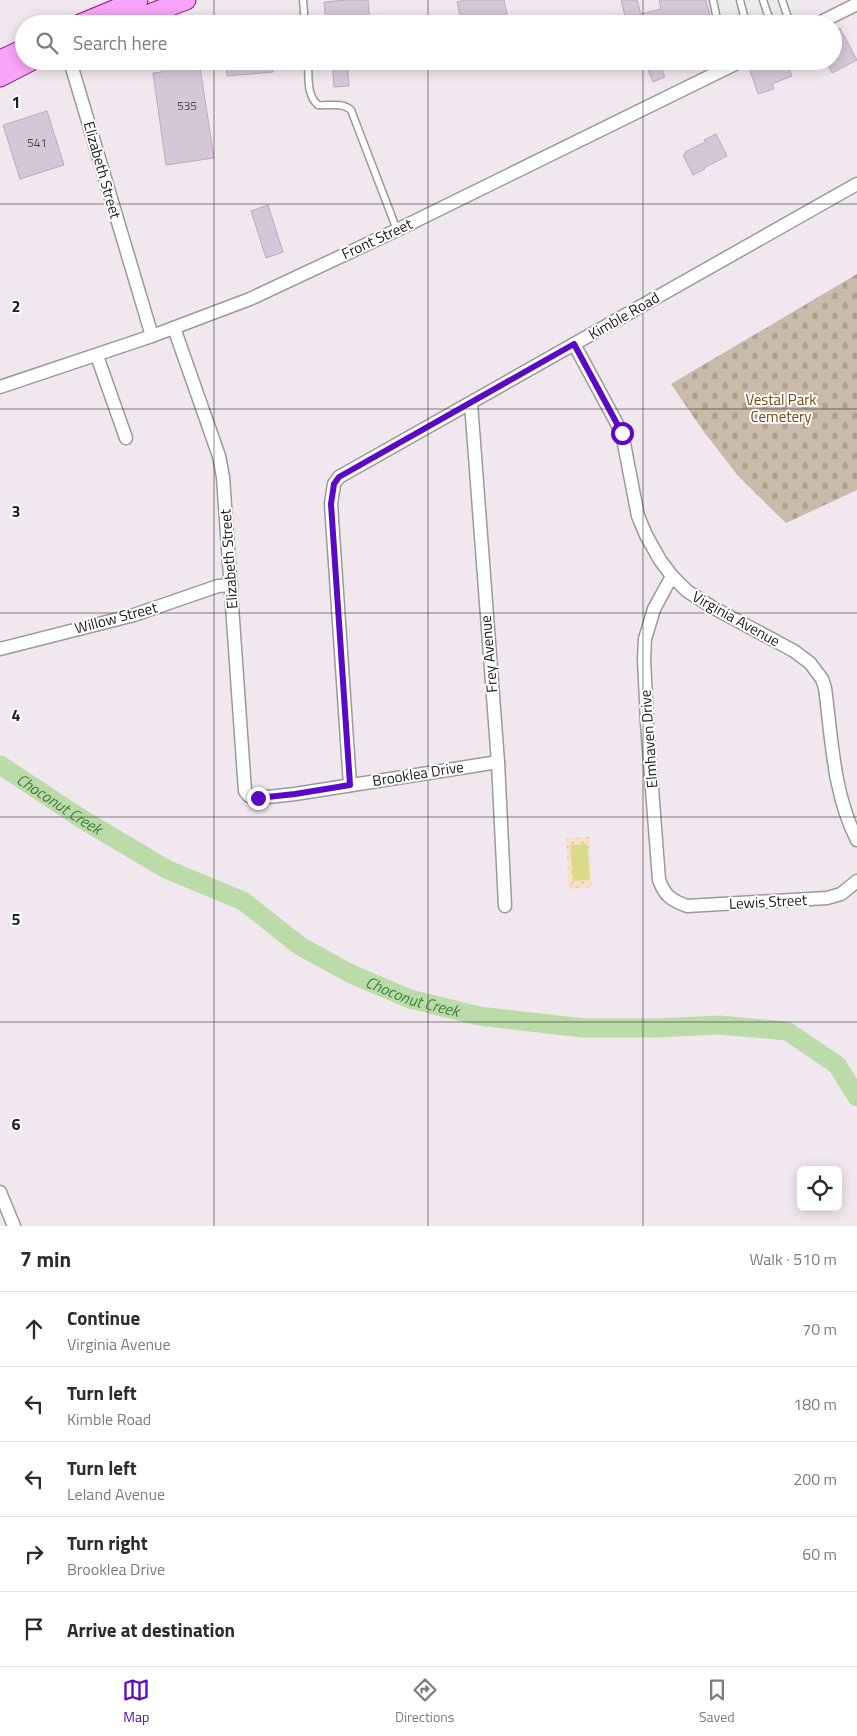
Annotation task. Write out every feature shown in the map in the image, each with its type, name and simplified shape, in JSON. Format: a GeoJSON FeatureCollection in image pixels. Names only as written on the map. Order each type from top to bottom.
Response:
{"type":"FeatureCollection","features":[{"type":"Feature","properties":{"kind":"main road"},"geometry":{"type":"LineString","coordinates":[[102,15],[138,0]]}},
{"type":"Feature","properties":{"kind":"main road"},"geometry":{"type":"LineString","coordinates":[[147,15],[186,0]]}},
{"type":"Feature","properties":{"kind":"main road"},"geometry":{"type":"LineString","coordinates":[[0,60],[15,52]]}},
{"type":"Feature","properties":{"kind":"main road"},"geometry":{"type":"LineString","coordinates":[[0,77],[15,69]]}},
{"type":"Feature","properties":{"kind":"street"},"geometry":{"type":"LineString","coordinates":[[835,15],[857,4]]}},
{"type":"Feature","properties":{"kind":"street","name":"Elizabeth Street"},"geometry":{"type":"LineString","coordinates":[[73,70],[152,336]]}},
{"type":"Feature","properties":{"kind":"street","name":"Front Street"},"geometry":{"type":"LineString","coordinates":[[0,387],[97,356],[250,298],[397,230],[716,70]]}},
{"type":"Feature","properties":{"kind":"street","name":"Kimble Road"},"geometry":{"type":"LineString","coordinates":[[350,785],[331,504],[334,484],[339,477],[857,184]]}},
{"type":"Feature","properties":{"kind":"street","name":"Elizabeth Street"},"geometry":{"type":"LineString","coordinates":[[174,328],[219,456],[223,477],[245,790],[249,796]]}},
{"type":"Feature","properties":{"kind":"street","name":"Virginia Avenue"},"geometry":{"type":"LineString","coordinates":[[574,344],[622,433],[638,516],[660,560],[687,591],[712,607],[794,651],[810,663],[822,679],[825,688],[838,787],[843,810],[857,840]]}},
{"type":"Feature","properties":{"kind":"street"},"geometry":{"type":"LineString","coordinates":[[97,356],[126,438]]}},
{"type":"Feature","properties":{"kind":"street","name":"Frey Avenue"},"geometry":{"type":"LineString","coordinates":[[471,403],[498,762],[505,906]]}},
{"type":"Feature","properties":{"kind":"street","name":"Elmhaven Drive"},"geometry":{"type":"LineString","coordinates":[[672,576],[654,610],[645,639],[644,659],[659,880],[664,892],[675,902]]}},
{"type":"Feature","properties":{"kind":"street","name":"Willow Street"},"geometry":{"type":"LineString","coordinates":[[0,650],[134,615],[218,586],[231,585]]}},
{"type":"Feature","properties":{"kind":"street","name":"Brooklea Drive"},"geometry":{"type":"LineString","coordinates":[[249,796],[258,798],[295,794],[498,762]]}},
{"type":"Feature","properties":{"kind":"street","name":"Lewis Street"},"geometry":{"type":"LineString","coordinates":[[675,902],[688,906],[814,900],[841,894],[857,880]]}},
{"type":"Feature","properties":{"kind":"street"},"geometry":{"type":"LineString","coordinates":[[0,1192],[14,1226]]}},
{"type":"Feature","properties":{"kind":"lane"},"geometry":{"type":"LineString","coordinates":[[303,0],[304,15]]}},
{"type":"Feature","properties":{"kind":"lane"},"geometry":{"type":"LineString","coordinates":[[713,0],[716,15]]}},
{"type":"Feature","properties":{"kind":"lane"},"geometry":{"type":"LineString","coordinates":[[763,0],[768,15]]}},
{"type":"Feature","properties":{"kind":"lane"},"geometry":{"type":"LineString","coordinates":[[782,0],[787,15]]}},
{"type":"Feature","properties":{"kind":"lane"},"geometry":{"type":"LineString","coordinates":[[742,1],[744,15]]}},
{"type":"Feature","properties":{"kind":"lane"},"geometry":{"type":"LineString","coordinates":[[309,70],[312,100],[318,105],[347,106],[351,110],[397,230]]}},
{"type":"Feature","properties":{"kind":"green space","name":"Vestal Park Cemetery"},"geometry":{"type":"Polygon","coordinates":[[[857,274],[857,490],[786,523],[739,477],[704,432],[671,384],[857,274]]]}},
{"type":"Feature","properties":{"kind":"green space"},"geometry":{"type":"Polygon","coordinates":[[[587,844],[590,880],[573,881],[570,845],[587,844]]]}},
{"type":"Feature","properties":{"kind":"shaded area"},"geometry":{"type":"Polygon","coordinates":[[[708,0],[796,0],[800,15],[711,15],[708,0]]]}},
{"type":"Feature","properties":{"kind":"shaded area"},"geometry":{"type":"Polygon","coordinates":[[[589,837],[592,887],[569,889],[566,838],[589,837]]]}},
{"type":"Feature","properties":{"kind":"building"},"geometry":{"type":"Polygon","coordinates":[[[368,0],[369,15],[325,15],[324,2],[368,0]]]}},
{"type":"Feature","properties":{"kind":"building"},"geometry":{"type":"Polygon","coordinates":[[[466,0],[504,0],[507,15],[460,15],[457,2],[466,0]]]}},
{"type":"Feature","properties":{"kind":"building"},"geometry":{"type":"Polygon","coordinates":[[[621,0],[637,0],[641,14],[661,9],[659,0],[706,0],[710,15],[625,15],[621,0]]]}},
{"type":"Feature","properties":{"kind":"building"},"geometry":{"type":"Polygon","coordinates":[[[842,32],[857,60],[842,68],[842,32]]]}},
{"type":"Feature","properties":{"kind":"building"},"geometry":{"type":"Polygon","coordinates":[[[162,70],[200,70],[214,158],[166,165],[153,73],[162,72],[162,70]]]}},
{"type":"Feature","properties":{"kind":"building"},"geometry":{"type":"Polygon","coordinates":[[[227,70],[273,70],[273,72],[227,76],[227,70]]]}},
{"type":"Feature","properties":{"kind":"building"},"geometry":{"type":"Polygon","coordinates":[[[333,70],[348,70],[349,86],[334,87],[333,70]]]}},
{"type":"Feature","properties":{"kind":"building"},"geometry":{"type":"Polygon","coordinates":[[[648,70],[662,70],[665,77],[653,82],[648,70]]]}},
{"type":"Feature","properties":{"kind":"building"},"geometry":{"type":"Polygon","coordinates":[[[750,70],[790,70],[792,76],[772,84],[774,89],[758,94],[750,70]]]}},
{"type":"Feature","properties":{"kind":"building"},"geometry":{"type":"Polygon","coordinates":[[[47,111],[64,165],[20,179],[3,125],[47,111]]]}},
{"type":"Feature","properties":{"kind":"building"},"geometry":{"type":"Polygon","coordinates":[[[716,134],[727,156],[693,175],[683,155],[716,134]]]}},
{"type":"Feature","properties":{"kind":"building"},"geometry":{"type":"Polygon","coordinates":[[[268,205],[283,252],[266,258],[251,211],[268,205]]]}},
{"type":"Feature","properties":{"kind":"waterway","name":"Choconut Creek"},"geometry":{"type":"LineString","coordinates":[[0,765],[82,819],[166,869],[243,901],[300,946],[351,974],[410,999],[479,1016],[583,1028],[656,1028],[719,1025],[787,1031],[837,1065],[857,1097]]}},
{"type":"Feature","properties":{"kind":"route"},"geometry":{"type":"LineString","coordinates":[[258,798],[350,785],[331,504],[334,484],[339,477],[574,344],[622,433]]}}]}
